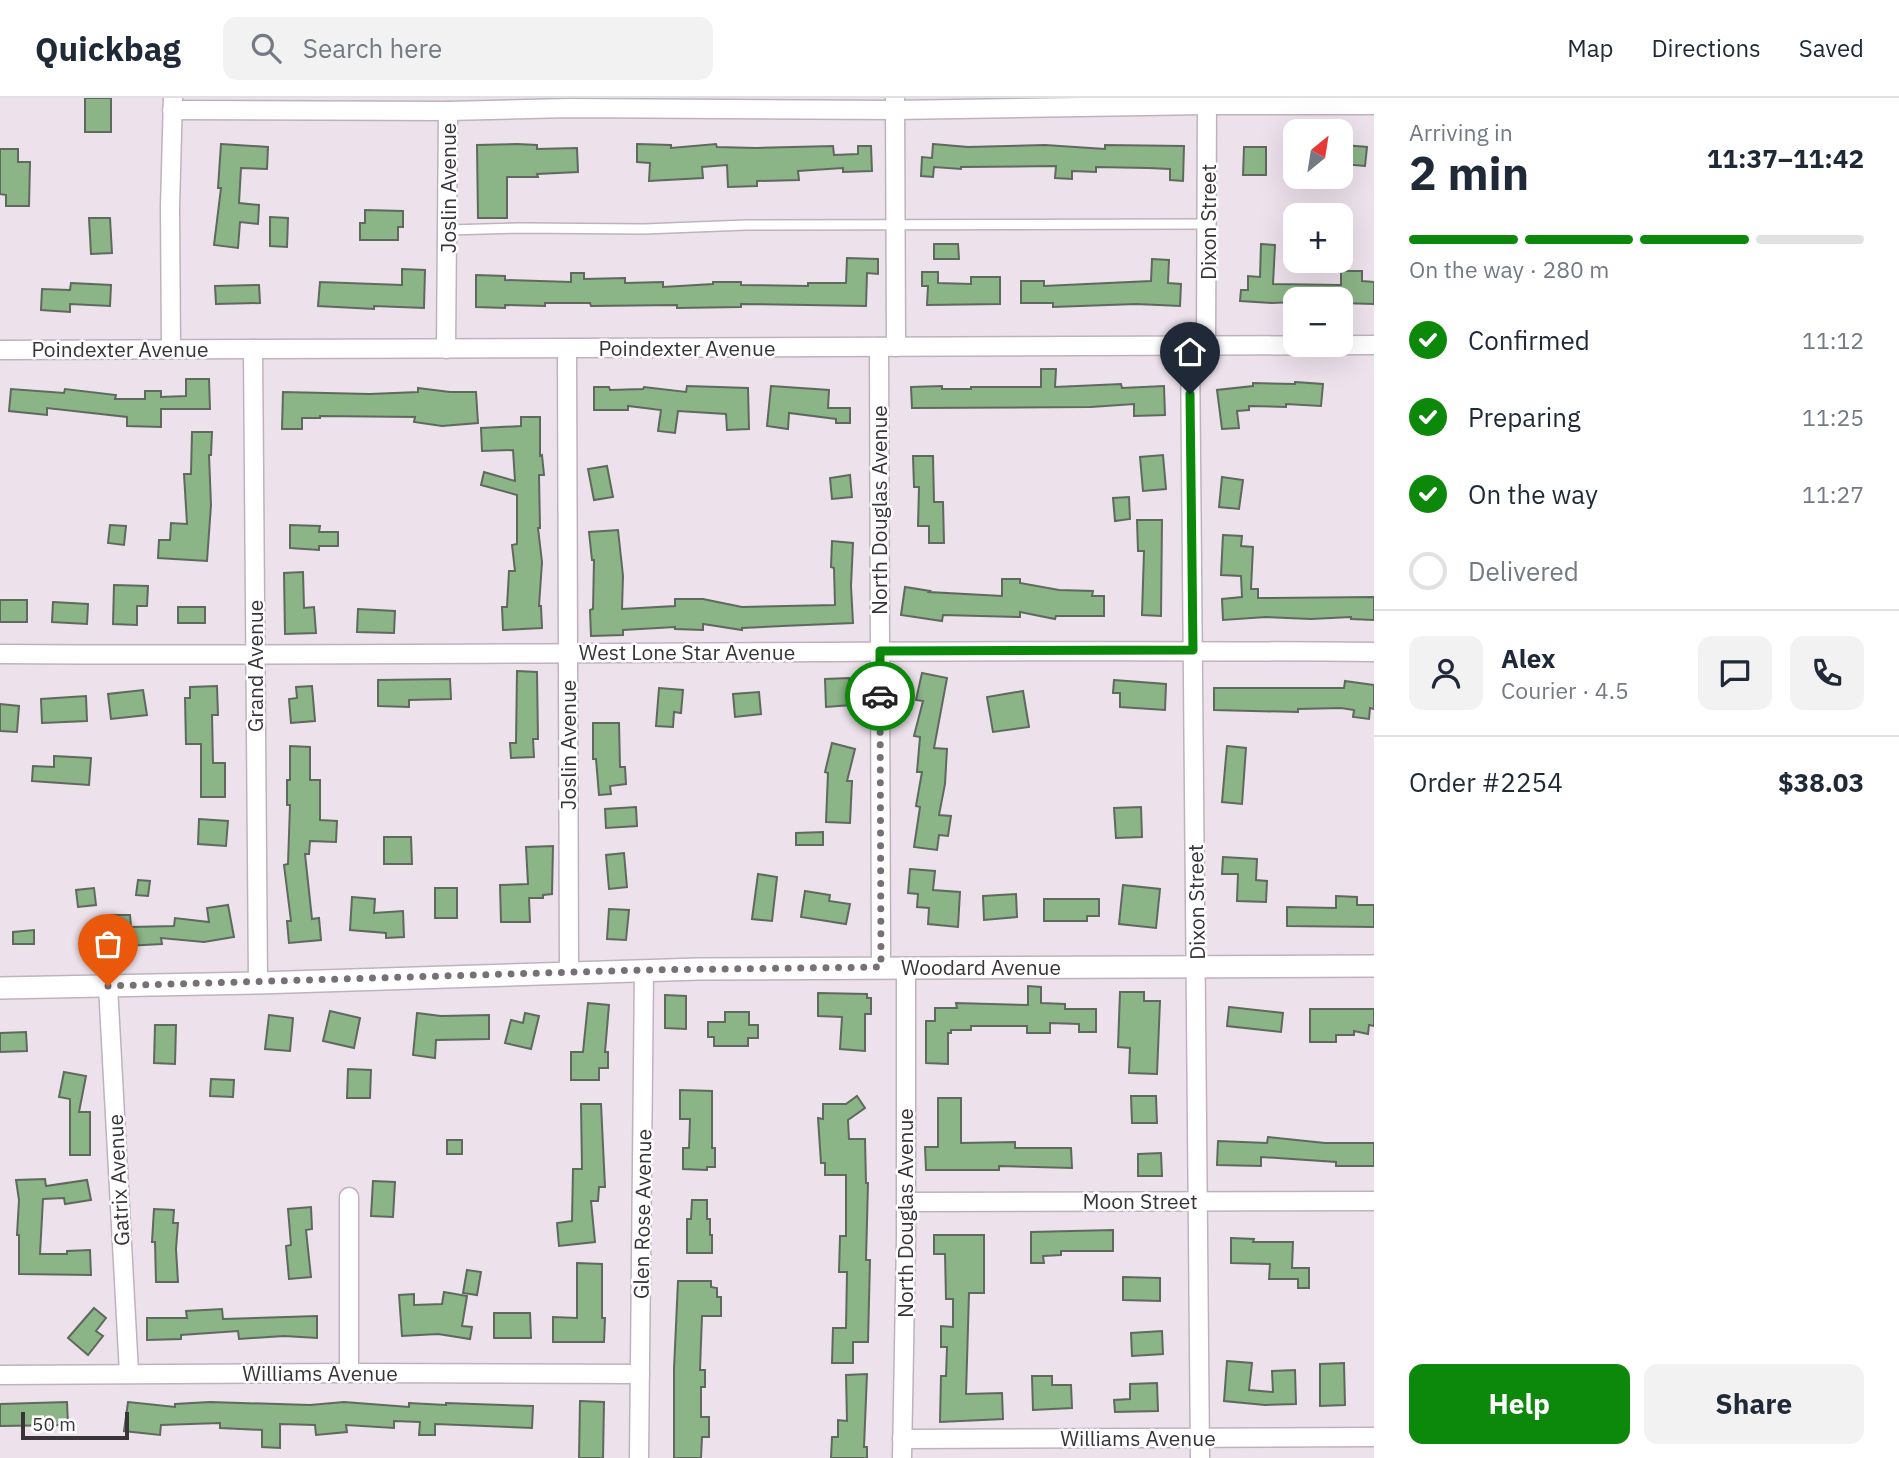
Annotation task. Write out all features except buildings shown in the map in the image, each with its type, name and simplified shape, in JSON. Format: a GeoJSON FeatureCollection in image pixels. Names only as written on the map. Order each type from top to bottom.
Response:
{"type":"FeatureCollection","features":[{"type":"Feature","properties":{"kind":"street"},"geometry":{"type":"LineString","coordinates":[[171,349],[173,104],[448,111],[569,103],[1207,101],[1374,105]]}},
{"type":"Feature","properties":{"kind":"street","name":"Dixon Street"},"geometry":{"type":"LineString","coordinates":[[1200,1458],[1193,650],[1198,346],[1208,223],[1207,101]]}},
{"type":"Feature","properties":{"kind":"street","name":"North Douglas Avenue"},"geometry":{"type":"LineString","coordinates":[[881,967],[880,651],[887,347],[896,225],[895,104]]}},
{"type":"Feature","properties":{"kind":"street","name":"Joslin Avenue"},"geometry":{"type":"LineString","coordinates":[[446,349],[448,111]]}},
{"type":"Feature","properties":{"kind":"street","name":"Poindexter Avenue"},"geometry":{"type":"LineString","coordinates":[[0,350],[1374,345]]}},
{"type":"Feature","properties":{"kind":"street","name":"Grand Avenue"},"geometry":{"type":"LineString","coordinates":[[253,349],[257,983]]}},
{"type":"Feature","properties":{"kind":"street","name":"Joslin Avenue"},"geometry":{"type":"LineString","coordinates":[[567,349],[569,973]]}},
{"type":"Feature","properties":{"kind":"street","name":"West Lone Star Avenue"},"geometry":{"type":"LineString","coordinates":[[0,653],[255,656],[880,651],[1374,652]]}},
{"type":"Feature","properties":{"kind":"street","name":"Woodard Avenue"},"geometry":{"type":"LineString","coordinates":[[0,988],[257,983],[645,970],[1374,966]]}},
{"type":"Feature","properties":{"kind":"street","name":"North Douglas Avenue"},"geometry":{"type":"LineString","coordinates":[[902,1458],[906,967]]}},
{"type":"Feature","properties":{"kind":"street","name":"Glen Rose Avenue"},"geometry":{"type":"LineString","coordinates":[[639,1458],[645,970]]}},
{"type":"Feature","properties":{"kind":"street","name":"Gatrix Avenue"},"geometry":{"type":"LineString","coordinates":[[108,986],[129,1373]]}},
{"type":"Feature","properties":{"kind":"street"},"geometry":{"type":"LineString","coordinates":[[349,1197],[349,1373]]}},
{"type":"Feature","properties":{"kind":"street","name":"Moon Street"},"geometry":{"type":"LineString","coordinates":[[906,1202],[1374,1201]]}},
{"type":"Feature","properties":{"kind":"street","name":"Williams Avenue"},"geometry":{"type":"LineString","coordinates":[[0,1375],[640,1374]]}},
{"type":"Feature","properties":{"kind":"street","name":"Williams Avenue"},"geometry":{"type":"LineString","coordinates":[[902,1438],[1374,1437]]}},
{"type":"Feature","properties":{"kind":"lane"},"geometry":{"type":"LineString","coordinates":[[447,230],[644,229],[746,225],[1208,223]]}},
{"type":"Feature","properties":{"kind":"way so far"},"geometry":{"type":"LineString","coordinates":[[108,986],[645,970],[881,967],[880,696]]}},
{"type":"Feature","properties":{"kind":"route"},"geometry":{"type":"LineString","coordinates":[[880,696],[880,651],[1193,650],[1190,394]]}}]}
